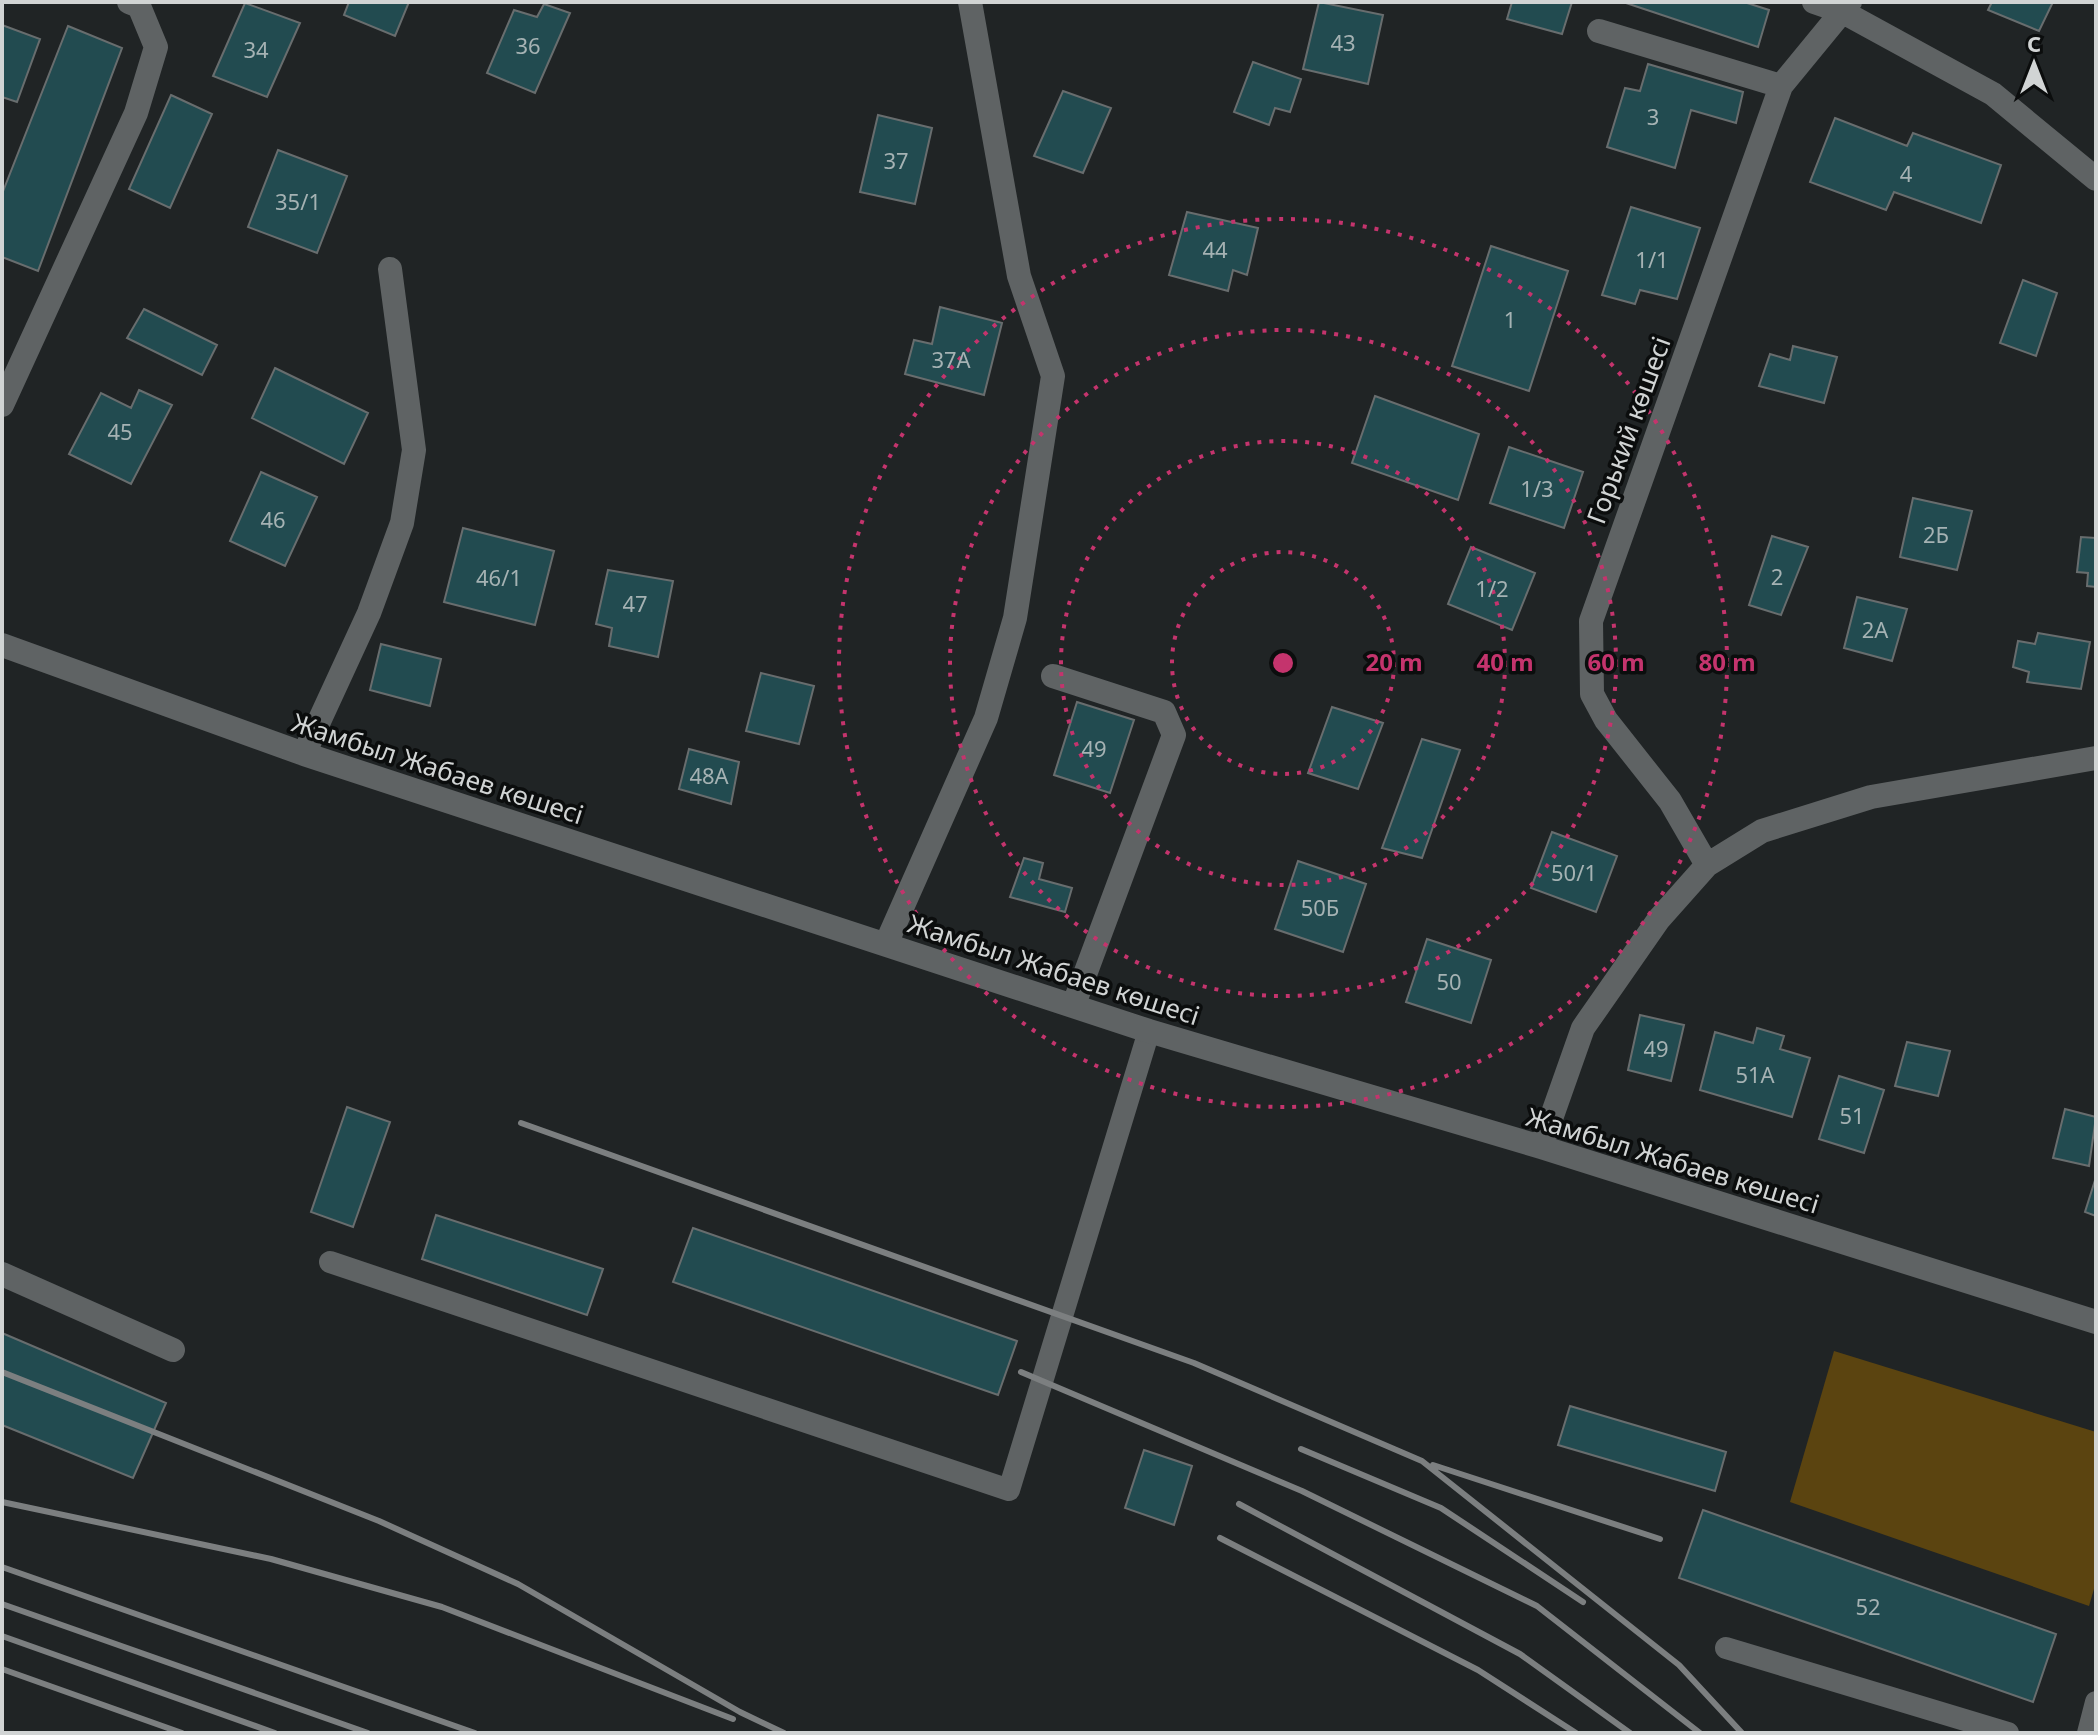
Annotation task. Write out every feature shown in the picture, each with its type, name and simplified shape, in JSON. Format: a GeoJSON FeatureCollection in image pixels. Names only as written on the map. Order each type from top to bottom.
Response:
{"type":"FeatureCollection","features":[{"type":"Feature","properties":{"kind":"street"},"geometry":{"type":"LineString","coordinates":[[2,405],[136,113],[156,47],[139,6],[129,2]]}},
{"type":"Feature","properties":{"kind":"street"},"geometry":{"type":"LineString","coordinates":[[886,944],[986,718],[1007,647],[1015,618],[1053,376],[1019,276],[970,2]]}},
{"type":"Feature","properties":{"kind":"street"},"geometry":{"type":"LineString","coordinates":[[1814,2],[1846,7],[1993,94],[2096,179]]}},
{"type":"Feature","properties":{"kind":"street","name":"Горький көшесі"},"geometry":{"type":"LineString","coordinates":[[1707,865],[1670,801],[1606,720],[1592,694],[1591,621],[1781,86],[1846,7]]}},
{"type":"Feature","properties":{"kind":"street"},"geometry":{"type":"LineString","coordinates":[[1599,31],[1781,86]]}},
{"type":"Feature","properties":{"kind":"street"},"geometry":{"type":"LineString","coordinates":[[304,754],[369,613],[402,523],[414,450],[390,269]]}},
{"type":"Feature","properties":{"kind":"street","name":"Жамбыл Жабаев көшесі"},"geometry":{"type":"LineString","coordinates":[[2,645],[304,754],[1149,1031],[1541,1147],[2096,1322]]}},
{"type":"Feature","properties":{"kind":"street"},"geometry":{"type":"LineString","coordinates":[[1053,676],[1164,712],[1174,735],[1074,1004]]}},
{"type":"Feature","properties":{"kind":"street"},"geometry":{"type":"LineString","coordinates":[[1541,1147],[1583,1028],[1659,919],[1707,865],[1762,831],[1871,797],[2096,758]]}},
{"type":"Feature","properties":{"kind":"street"},"geometry":{"type":"LineString","coordinates":[[2,1274],[173,1350]]}},
{"type":"Feature","properties":{"kind":"lane"},"geometry":{"type":"LineString","coordinates":[[330,1262],[1009,1490],[1149,1031]]}},
{"type":"Feature","properties":{"kind":"lane"},"geometry":{"type":"LineString","coordinates":[[1726,1648],[2008,1733]]}},
{"type":"Feature","properties":{"kind":"lane"},"geometry":{"type":"LineString","coordinates":[[2088,1733],[2096,1702]]}},
{"type":"Feature","properties":{"kind":"shaded area"},"geometry":{"type":"Polygon","coordinates":[[[1834,1351],[2096,1432],[2096,1582],[2089,1606],[1790,1502],[1834,1351]]]}},
{"type":"Feature","properties":{"kind":"building"},"geometry":{"type":"Polygon","coordinates":[[[349,2],[409,2],[395,36],[344,15],[349,2]]]}},
{"type":"Feature","properties":{"kind":"building"},"geometry":{"type":"Polygon","coordinates":[[[1319,2],[1383,15],[1368,84],[1303,69],[1319,2]]]}},
{"type":"Feature","properties":{"kind":"building"},"geometry":{"type":"Polygon","coordinates":[[[1512,2],[1572,2],[1562,34],[1507,19],[1512,2]]]}},
{"type":"Feature","properties":{"kind":"building"},"geometry":{"type":"Polygon","coordinates":[[[1623,2],[1744,2],[1769,10],[1758,47],[1623,2]]]}},
{"type":"Feature","properties":{"kind":"building"},"geometry":{"type":"Polygon","coordinates":[[[1992,2],[2053,2],[2039,31],[1988,10],[1992,2]]]}},
{"type":"Feature","properties":{"kind":"building"},"geometry":{"type":"Polygon","coordinates":[[[245,3],[300,23],[267,97],[213,76],[245,3]]]}},
{"type":"Feature","properties":{"kind":"building"},"geometry":{"type":"Polygon","coordinates":[[[544,4],[570,13],[535,93],[487,73],[514,10],[537,17],[544,4]]]}},
{"type":"Feature","properties":{"kind":"building"},"geometry":{"type":"Polygon","coordinates":[[[2,25],[40,39],[17,102],[2,97],[2,25]]]}},
{"type":"Feature","properties":{"kind":"building"},"geometry":{"type":"Polygon","coordinates":[[[68,26],[122,48],[38,271],[2,257],[2,194],[68,26]]]}},
{"type":"Feature","properties":{"kind":"building"},"geometry":{"type":"Polygon","coordinates":[[[1253,62],[1301,79],[1290,112],[1275,108],[1269,125],[1234,112],[1253,62]]]}},
{"type":"Feature","properties":{"kind":"building"},"geometry":{"type":"Polygon","coordinates":[[[1648,64],[1743,92],[1736,123],[1691,110],[1675,168],[1607,147],[1625,88],[1640,91],[1648,64]]]}},
{"type":"Feature","properties":{"kind":"building"},"geometry":{"type":"Polygon","coordinates":[[[1063,91],[1111,108],[1083,173],[1034,156],[1063,91]]]}},
{"type":"Feature","properties":{"kind":"building"},"geometry":{"type":"Polygon","coordinates":[[[171,95],[212,114],[170,208],[129,189],[171,95]]]}},
{"type":"Feature","properties":{"kind":"building"},"geometry":{"type":"Polygon","coordinates":[[[878,115],[932,128],[915,204],[860,192],[878,115]]]}},
{"type":"Feature","properties":{"kind":"building"},"geometry":{"type":"Polygon","coordinates":[[[1835,118],[1907,146],[1913,133],[2001,165],[1981,223],[1894,192],[1886,210],[1810,182],[1835,118]]]}},
{"type":"Feature","properties":{"kind":"building"},"geometry":{"type":"Polygon","coordinates":[[[278,150],[347,176],[317,253],[248,227],[278,150]]]}},
{"type":"Feature","properties":{"kind":"building"},"geometry":{"type":"Polygon","coordinates":[[[1631,207],[1700,228],[1677,299],[1640,290],[1635,304],[1602,295],[1631,207]]]}},
{"type":"Feature","properties":{"kind":"building"},"geometry":{"type":"Polygon","coordinates":[[[1187,212],[1258,228],[1247,275],[1233,270],[1228,291],[1169,275],[1187,212]]]}},
{"type":"Feature","properties":{"kind":"building"},"geometry":{"type":"Polygon","coordinates":[[[1491,246],[1568,271],[1529,391],[1452,366],[1491,246]]]}},
{"type":"Feature","properties":{"kind":"building"},"geometry":{"type":"Polygon","coordinates":[[[2023,280],[2057,293],[2036,356],[2000,343],[2023,280]]]}},
{"type":"Feature","properties":{"kind":"building"},"geometry":{"type":"Polygon","coordinates":[[[940,307],[1002,323],[984,395],[905,374],[914,340],[932,344],[940,307]]]}},
{"type":"Feature","properties":{"kind":"building"},"geometry":{"type":"Polygon","coordinates":[[[144,309],[217,345],[202,375],[127,338],[144,309]]]}},
{"type":"Feature","properties":{"kind":"building"},"geometry":{"type":"Polygon","coordinates":[[[1793,346],[1837,357],[1824,403],[1759,386],[1770,354],[1790,360],[1793,346]]]}},
{"type":"Feature","properties":{"kind":"building"},"geometry":{"type":"Polygon","coordinates":[[[275,368],[368,413],[344,464],[252,418],[275,368]]]}},
{"type":"Feature","properties":{"kind":"building"},"geometry":{"type":"Polygon","coordinates":[[[139,390],[172,405],[131,484],[69,454],[101,393],[131,408],[139,390]]]}},
{"type":"Feature","properties":{"kind":"building"},"geometry":{"type":"Polygon","coordinates":[[[1375,396],[1479,434],[1458,500],[1352,463],[1375,396]]]}},
{"type":"Feature","properties":{"kind":"building"},"geometry":{"type":"Polygon","coordinates":[[[1509,447],[1583,472],[1564,528],[1490,503],[1509,447]]]}},
{"type":"Feature","properties":{"kind":"building"},"geometry":{"type":"Polygon","coordinates":[[[261,472],[317,497],[285,566],[230,541],[261,472]]]}},
{"type":"Feature","properties":{"kind":"building"},"geometry":{"type":"Polygon","coordinates":[[[1913,498],[1972,511],[1957,570],[1900,557],[1913,498]]]}},
{"type":"Feature","properties":{"kind":"building"},"geometry":{"type":"Polygon","coordinates":[[[463,528],[554,551],[535,625],[444,602],[463,528]]]}},
{"type":"Feature","properties":{"kind":"building"},"geometry":{"type":"Polygon","coordinates":[[[1772,536],[1808,547],[1781,615],[1749,605],[1772,536]]]}},
{"type":"Feature","properties":{"kind":"building"},"geometry":{"type":"Polygon","coordinates":[[[2081,537],[2096,538],[2096,587],[2087,586],[2088,573],[2077,572],[2081,537]]]}},
{"type":"Feature","properties":{"kind":"building"},"geometry":{"type":"Polygon","coordinates":[[[1471,547],[1535,573],[1512,630],[1448,604],[1471,547]]]}},
{"type":"Feature","properties":{"kind":"building"},"geometry":{"type":"Polygon","coordinates":[[[608,570],[673,581],[658,657],[609,646],[612,628],[596,624],[608,570]]]}},
{"type":"Feature","properties":{"kind":"building"},"geometry":{"type":"Polygon","coordinates":[[[1857,597],[1907,609],[1892,661],[1844,648],[1857,597]]]}},
{"type":"Feature","properties":{"kind":"building"},"geometry":{"type":"Polygon","coordinates":[[[2038,633],[2090,642],[2081,689],[2027,682],[2029,672],[2013,667],[2018,641],[2035,644],[2038,633]]]}},
{"type":"Feature","properties":{"kind":"building"},"geometry":{"type":"Polygon","coordinates":[[[381,644],[441,659],[430,706],[370,690],[381,644]]]}},
{"type":"Feature","properties":{"kind":"building"},"geometry":{"type":"Polygon","coordinates":[[[761,673],[814,686],[799,744],[746,731],[761,673]]]}},
{"type":"Feature","properties":{"kind":"building"},"geometry":{"type":"Polygon","coordinates":[[[1077,702],[1134,720],[1110,793],[1054,775],[1077,702]]]}},
{"type":"Feature","properties":{"kind":"building"},"geometry":{"type":"Polygon","coordinates":[[[1332,707],[1383,723],[1358,789],[1308,773],[1332,707]]]}},
{"type":"Feature","properties":{"kind":"building"},"geometry":{"type":"Polygon","coordinates":[[[1422,739],[1460,750],[1422,858],[1382,848],[1422,739]]]}},
{"type":"Feature","properties":{"kind":"building"},"geometry":{"type":"Polygon","coordinates":[[[689,749],[739,762],[731,804],[679,789],[689,749]]]}},
{"type":"Feature","properties":{"kind":"building"},"geometry":{"type":"Polygon","coordinates":[[[1552,832],[1617,856],[1596,912],[1531,888],[1552,832]]]}},
{"type":"Feature","properties":{"kind":"building"},"geometry":{"type":"Polygon","coordinates":[[[1024,858],[1043,863],[1039,879],[1072,888],[1065,912],[1010,897],[1024,858]]]}},
{"type":"Feature","properties":{"kind":"building"},"geometry":{"type":"Polygon","coordinates":[[[1298,861],[1366,884],[1343,952],[1275,929],[1298,861]]]}},
{"type":"Feature","properties":{"kind":"building"},"geometry":{"type":"Polygon","coordinates":[[[1427,939],[1491,960],[1471,1023],[1406,1002],[1427,939]]]}},
{"type":"Feature","properties":{"kind":"building"},"geometry":{"type":"Polygon","coordinates":[[[1640,1015],[1684,1025],[1671,1081],[1628,1070],[1640,1015]]]}},
{"type":"Feature","properties":{"kind":"building"},"geometry":{"type":"Polygon","coordinates":[[[1757,1028],[1784,1036],[1780,1049],[1810,1058],[1792,1117],[1700,1090],[1715,1032],[1753,1043],[1757,1028]]]}},
{"type":"Feature","properties":{"kind":"building"},"geometry":{"type":"Polygon","coordinates":[[[1907,1042],[1950,1051],[1938,1096],[1895,1086],[1907,1042]]]}},
{"type":"Feature","properties":{"kind":"building"},"geometry":{"type":"Polygon","coordinates":[[[1839,1076],[1884,1090],[1864,1153],[1819,1139],[1839,1076]]]}},
{"type":"Feature","properties":{"kind":"building"},"geometry":{"type":"Polygon","coordinates":[[[347,1107],[390,1122],[353,1227],[311,1212],[347,1107]]]}},
{"type":"Feature","properties":{"kind":"building"},"geometry":{"type":"Polygon","coordinates":[[[2065,1109],[2096,1117],[2089,1166],[2053,1158],[2065,1109]]]}},
{"type":"Feature","properties":{"kind":"building"},"geometry":{"type":"Polygon","coordinates":[[[2096,1177],[2096,1216],[2085,1212],[2096,1177]]]}},
{"type":"Feature","properties":{"kind":"building"},"geometry":{"type":"Polygon","coordinates":[[[436,1215],[603,1269],[587,1315],[422,1259],[436,1215]]]}},
{"type":"Feature","properties":{"kind":"building"},"geometry":{"type":"Polygon","coordinates":[[[693,1228],[1017,1341],[998,1395],[673,1282],[693,1228]]]}},
{"type":"Feature","properties":{"kind":"building"},"geometry":{"type":"Polygon","coordinates":[[[2,1333],[166,1403],[133,1478],[2,1425],[2,1333]]]}},
{"type":"Feature","properties":{"kind":"building"},"geometry":{"type":"Polygon","coordinates":[[[1570,1406],[1726,1452],[1715,1491],[1558,1445],[1570,1406]]]}},
{"type":"Feature","properties":{"kind":"building"},"geometry":{"type":"Polygon","coordinates":[[[1144,1450],[1192,1466],[1174,1525],[1125,1508],[1144,1450]]]}},
{"type":"Feature","properties":{"kind":"building"},"geometry":{"type":"Polygon","coordinates":[[[1703,1510],[2056,1634],[2033,1702],[1679,1578],[1703,1510]]]}},
{"type":"Feature","properties":{"kind":"railway"},"geometry":{"type":"LineString","coordinates":[[521,1123],[1194,1363],[1422,1461],[1679,1665],[1742,1733]]}},
{"type":"Feature","properties":{"kind":"railway"},"geometry":{"type":"LineString","coordinates":[[2,1372],[379,1521],[518,1584],[740,1712],[784,1733]]}},
{"type":"Feature","properties":{"kind":"railway"},"geometry":{"type":"LineString","coordinates":[[1021,1372],[1302,1491],[1537,1606],[1700,1733]]}},
{"type":"Feature","properties":{"kind":"railway"},"geometry":{"type":"LineString","coordinates":[[1301,1449],[1441,1508],[1583,1602]]}},
{"type":"Feature","properties":{"kind":"railway"},"geometry":{"type":"LineString","coordinates":[[1433,1465],[1660,1539]]}},
{"type":"Feature","properties":{"kind":"railway"},"geometry":{"type":"LineString","coordinates":[[2,1502],[271,1559],[442,1607],[733,1719]]}},
{"type":"Feature","properties":{"kind":"railway"},"geometry":{"type":"LineString","coordinates":[[1239,1504],[1520,1654],[1630,1733]]}},
{"type":"Feature","properties":{"kind":"railway"},"geometry":{"type":"LineString","coordinates":[[1220,1538],[1478,1670],[1576,1733]]}},
{"type":"Feature","properties":{"kind":"railway"},"geometry":{"type":"LineString","coordinates":[[2,1567],[475,1733]]}},
{"type":"Feature","properties":{"kind":"railway"},"geometry":{"type":"LineString","coordinates":[[2,1604],[368,1733]]}},
{"type":"Feature","properties":{"kind":"railway"},"geometry":{"type":"LineString","coordinates":[[2,1636],[275,1733]]}},
{"type":"Feature","properties":{"kind":"railway"},"geometry":{"type":"LineString","coordinates":[[2,1669],[182,1733]]}}]}
